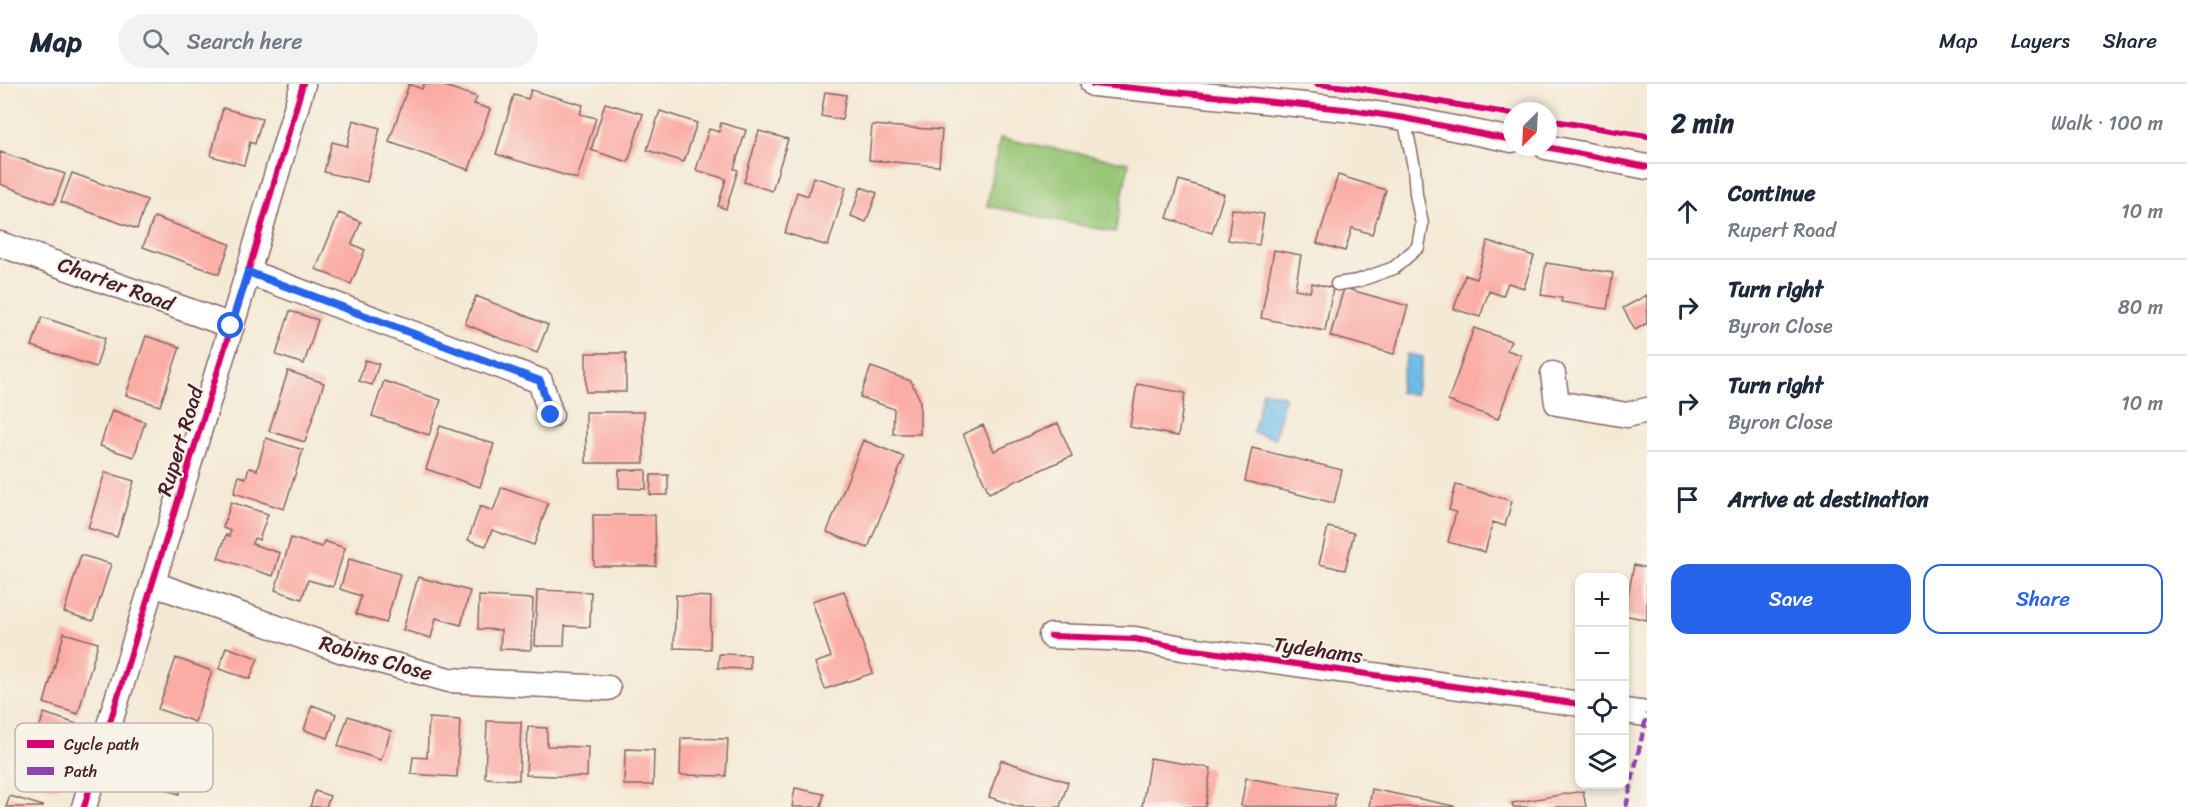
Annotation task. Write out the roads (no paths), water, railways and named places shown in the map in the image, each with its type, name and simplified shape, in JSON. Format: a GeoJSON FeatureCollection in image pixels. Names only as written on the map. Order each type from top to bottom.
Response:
{"type":"FeatureCollection","features":[{"type":"Feature","properties":{"kind":"street","name":"Rupert Road"},"geometry":{"type":"LineString","coordinates":[[110,723],[303,84]]}},
{"type":"Feature","properties":{"kind":"street"},"geometry":{"type":"LineString","coordinates":[[1093,84],[1238,98],[1404,118],[1503,138]]}},
{"type":"Feature","properties":{"kind":"street"},"geometry":{"type":"LineString","coordinates":[[1557,149],[1647,167]]}},
{"type":"Feature","properties":{"kind":"street","name":"Charter Road"},"geometry":{"type":"LineString","coordinates":[[0,243],[231,326]]}},
{"type":"Feature","properties":{"kind":"street"},"geometry":{"type":"LineString","coordinates":[[248,272],[540,381],[551,415]]}},
{"type":"Feature","properties":{"kind":"street"},"geometry":{"type":"LineString","coordinates":[[1553,374],[1557,403],[1627,415],[1647,410]]}},
{"type":"Feature","properties":{"kind":"street","name":"Robins Close"},"geometry":{"type":"LineString","coordinates":[[154,584],[344,651],[449,680],[608,688]]}},
{"type":"Feature","properties":{"kind":"street","name":"Tydehams"},"geometry":{"type":"LineString","coordinates":[[1051,636],[1135,639],[1170,646],[1575,703]]}},
{"type":"Feature","properties":{"kind":"street"},"geometry":{"type":"LineString","coordinates":[[1629,712],[1647,714]]}},
{"type":"Feature","properties":{"kind":"street","name":"Rupert Road"},"geometry":{"type":"LineString","coordinates":[[84,807],[89,792]]}},
{"type":"Feature","properties":{"kind":"lane"},"geometry":{"type":"LineString","coordinates":[[1337,284],[1357,281],[1394,268],[1418,247],[1422,224],[1404,118]]}},
{"type":"Feature","properties":{"kind":"water"},"geometry":{"type":"Polygon","coordinates":[[[1407,354],[1423,357],[1415,395],[1399,392],[1407,354]]]}},
{"type":"Feature","properties":{"kind":"water"},"geometry":{"type":"Polygon","coordinates":[[[1263,391],[1285,396],[1275,438],[1253,433],[1263,391]]]}}]}
